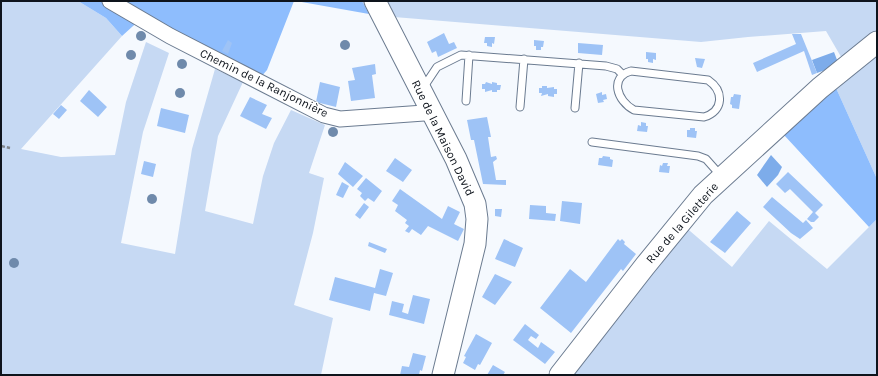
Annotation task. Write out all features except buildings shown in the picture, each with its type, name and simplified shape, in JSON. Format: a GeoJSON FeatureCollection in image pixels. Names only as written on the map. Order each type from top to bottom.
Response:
{"type":"FeatureCollection","features":[{"type":"Feature","properties":{"kind":"street","name":"Chemin de la Ranjonnière"},"geometry":{"type":"LineString","coordinates":[[110,1],[170,36],[324,115],[340,119],[424,113],[431,110]]}},
{"type":"Feature","properties":{"kind":"street","name":"Rue de la Maison David"},"geometry":{"type":"LineString","coordinates":[[375,1],[470,190],[477,219],[475,244],[443,375]]}},
{"type":"Feature","properties":{"kind":"street","name":"Rue de la Giletterie"},"geometry":{"type":"LineString","coordinates":[[560,375],[674,229],[703,195],[820,88],[877,42]]}},
{"type":"Feature","properties":{"kind":"lane"},"geometry":{"type":"LineString","coordinates":[[421,92],[437,67],[462,55],[606,66],[617,70],[623,75]]}},
{"type":"Feature","properties":{"kind":"lane"},"geometry":{"type":"LineString","coordinates":[[466,101],[469,56]]}},
{"type":"Feature","properties":{"kind":"lane"},"geometry":{"type":"LineString","coordinates":[[520,107],[524,59]]}},
{"type":"Feature","properties":{"kind":"lane"},"geometry":{"type":"LineString","coordinates":[[575,108],[579,63]]}},
{"type":"Feature","properties":{"kind":"lane"},"geometry":{"type":"LineString","coordinates":[[632,71],[708,80],[715,84],[719,91],[720,100],[711,115],[704,117],[634,110],[627,106],[618,95],[618,86],[623,75],[632,71]]}},
{"type":"Feature","properties":{"kind":"lane"},"geometry":{"type":"LineString","coordinates":[[592,142],[698,156],[706,159],[722,177]]}},
{"type":"Feature","properties":{"kind":"path"},"geometry":{"type":"LineString","coordinates":[[1,146],[10,148]]}},
{"type":"Feature","properties":{"kind":"shaded area"},"geometry":{"type":"Polygon","coordinates":[[[1,1],[78,1],[106,18],[122,36],[21,149],[61,157],[115,155],[126,102],[146,42],[169,53],[143,132],[121,243],[175,254],[192,149],[215,69],[243,82],[218,136],[205,211],[253,224],[263,176],[274,143],[291,110],[325,125],[309,173],[324,178],[313,233],[294,305],[333,318],[321,375],[1,375],[1,1]]]}},
{"type":"Feature","properties":{"kind":"shaded area"},"geometry":{"type":"Polygon","coordinates":[[[78,1],[294,1],[267,70],[260,78],[143,17],[122,36],[106,18],[78,1]]]}},
{"type":"Feature","properties":{"kind":"shaded area"},"geometry":{"type":"Polygon","coordinates":[[[296,1],[362,1],[369,14],[296,1]]]}},
{"type":"Feature","properties":{"kind":"shaded area"},"geometry":{"type":"Polygon","coordinates":[[[362,1],[877,1],[877,33],[844,62],[826,31],[701,42],[369,14],[362,1]]]}},
{"type":"Feature","properties":{"kind":"shaded area"},"geometry":{"type":"Polygon","coordinates":[[[834,52],[839,65],[817,73],[812,60],[834,52]]]}},
{"type":"Feature","properties":{"kind":"shaded area"},"geometry":{"type":"Polygon","coordinates":[[[877,54],[877,179],[836,88],[877,54]]]}},
{"type":"Feature","properties":{"kind":"shaded area"},"geometry":{"type":"Polygon","coordinates":[[[836,88],[877,179],[877,219],[869,227],[784,135],[836,88]]]}},
{"type":"Feature","properties":{"kind":"shaded area"},"geometry":{"type":"Polygon","coordinates":[[[771,155],[782,167],[778,175],[767,187],[757,175],[771,155]]]}},
{"type":"Feature","properties":{"kind":"shaded area"},"geometry":{"type":"Polygon","coordinates":[[[877,219],[877,375],[568,375],[683,225],[732,267],[769,221],[827,269],[877,219]]]}}]}
